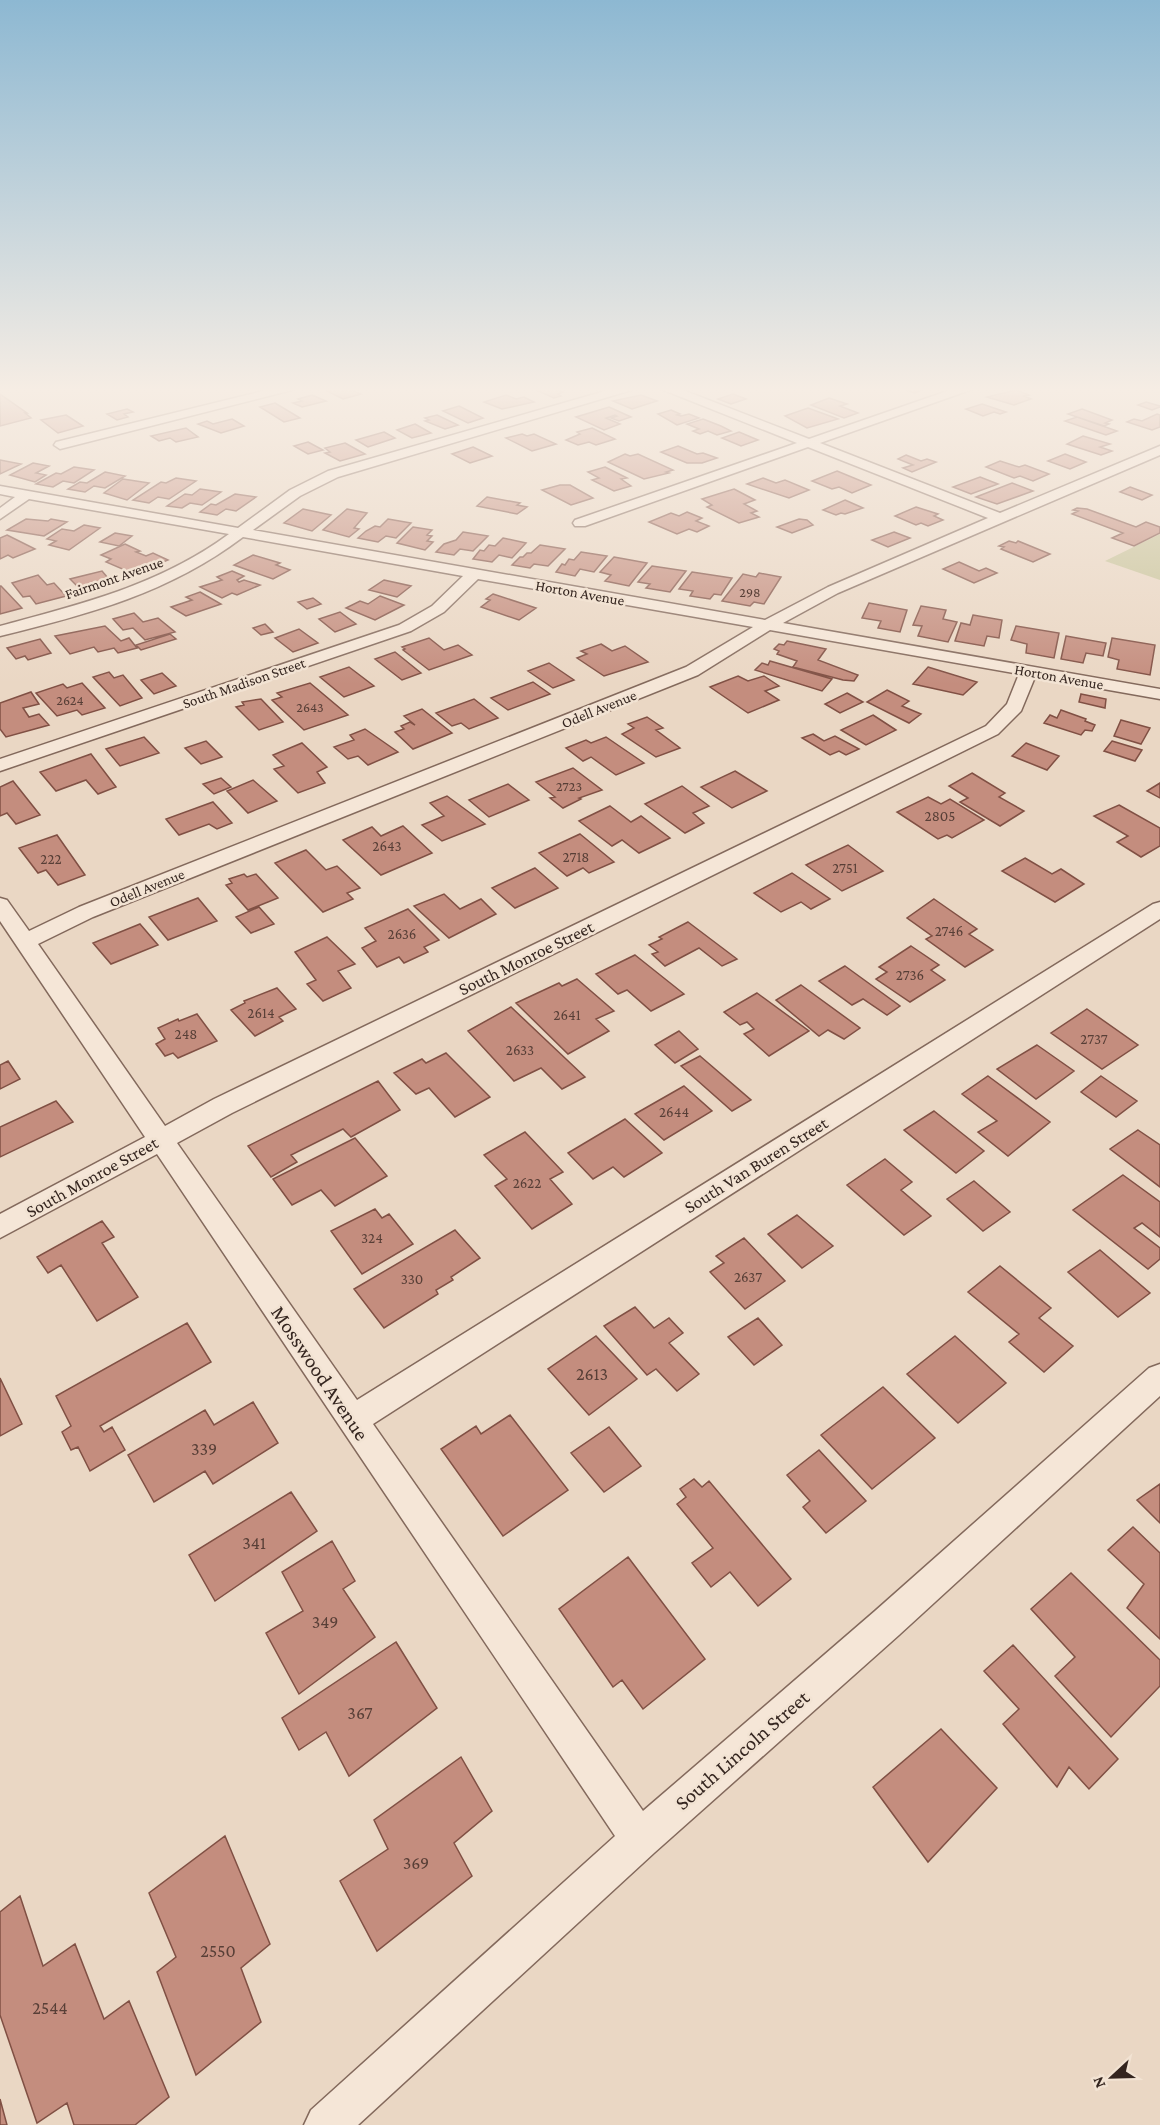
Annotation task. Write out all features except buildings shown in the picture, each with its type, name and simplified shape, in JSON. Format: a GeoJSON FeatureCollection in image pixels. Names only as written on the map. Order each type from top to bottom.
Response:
{"type":"FeatureCollection","features":[{"type":"Feature","properties":{"kind":"street","name":"Fairmont Avenue"},"geometry":{"type":"LineString","coordinates":[[0,631],[154,585],[194,565],[303,486]]}},
{"type":"Feature","properties":{"kind":"street"},"geometry":{"type":"LineString","coordinates":[[580,523],[685,486]]}},
{"type":"Feature","properties":{"kind":"street"},"geometry":{"type":"LineString","coordinates":[[919,486],[1000,518]]}},
{"type":"Feature","properties":{"kind":"street","name":"Odell Avenue"},"geometry":{"type":"LineString","coordinates":[[25,941],[86,912],[672,679],[719,656],[767,626],[833,590],[1075,486]]}},
{"type":"Feature","properties":{"kind":"street","name":"Horton Avenue"},"geometry":{"type":"LineString","coordinates":[[0,490],[1160,694]]}},
{"type":"Feature","properties":{"kind":"street"},"geometry":{"type":"LineString","coordinates":[[0,515],[26,495]]}},
{"type":"Feature","properties":{"kind":"street","name":"South Madison Street"},"geometry":{"type":"LineString","coordinates":[[0,765],[405,628],[438,609],[474,574]]}},
{"type":"Feature","properties":{"kind":"street","name":"South Monroe Street"},"geometry":{"type":"LineString","coordinates":[[0,1227],[244,1095],[992,730],[1004,720],[1018,702],[1028,671]]}},
{"type":"Feature","properties":{"kind":"street","name":"Mosswood Avenue"},"geometry":{"type":"LineString","coordinates":[[0,905],[640,1839]]}},
{"type":"Feature","properties":{"kind":"street","name":"South Van Buren Street"},"geometry":{"type":"LineString","coordinates":[[352,1420],[1160,909]]}},
{"type":"Feature","properties":{"kind":"street","name":"South Lincoln Street"},"geometry":{"type":"LineString","coordinates":[[326,2125],[640,1839],[886,1623],[1160,1377]]}},
{"type":"Feature","properties":{"kind":"shaded area"},"geometry":{"type":"Polygon","coordinates":[[[1160,534],[1160,580],[1105,561],[1160,534]]]}}]}
